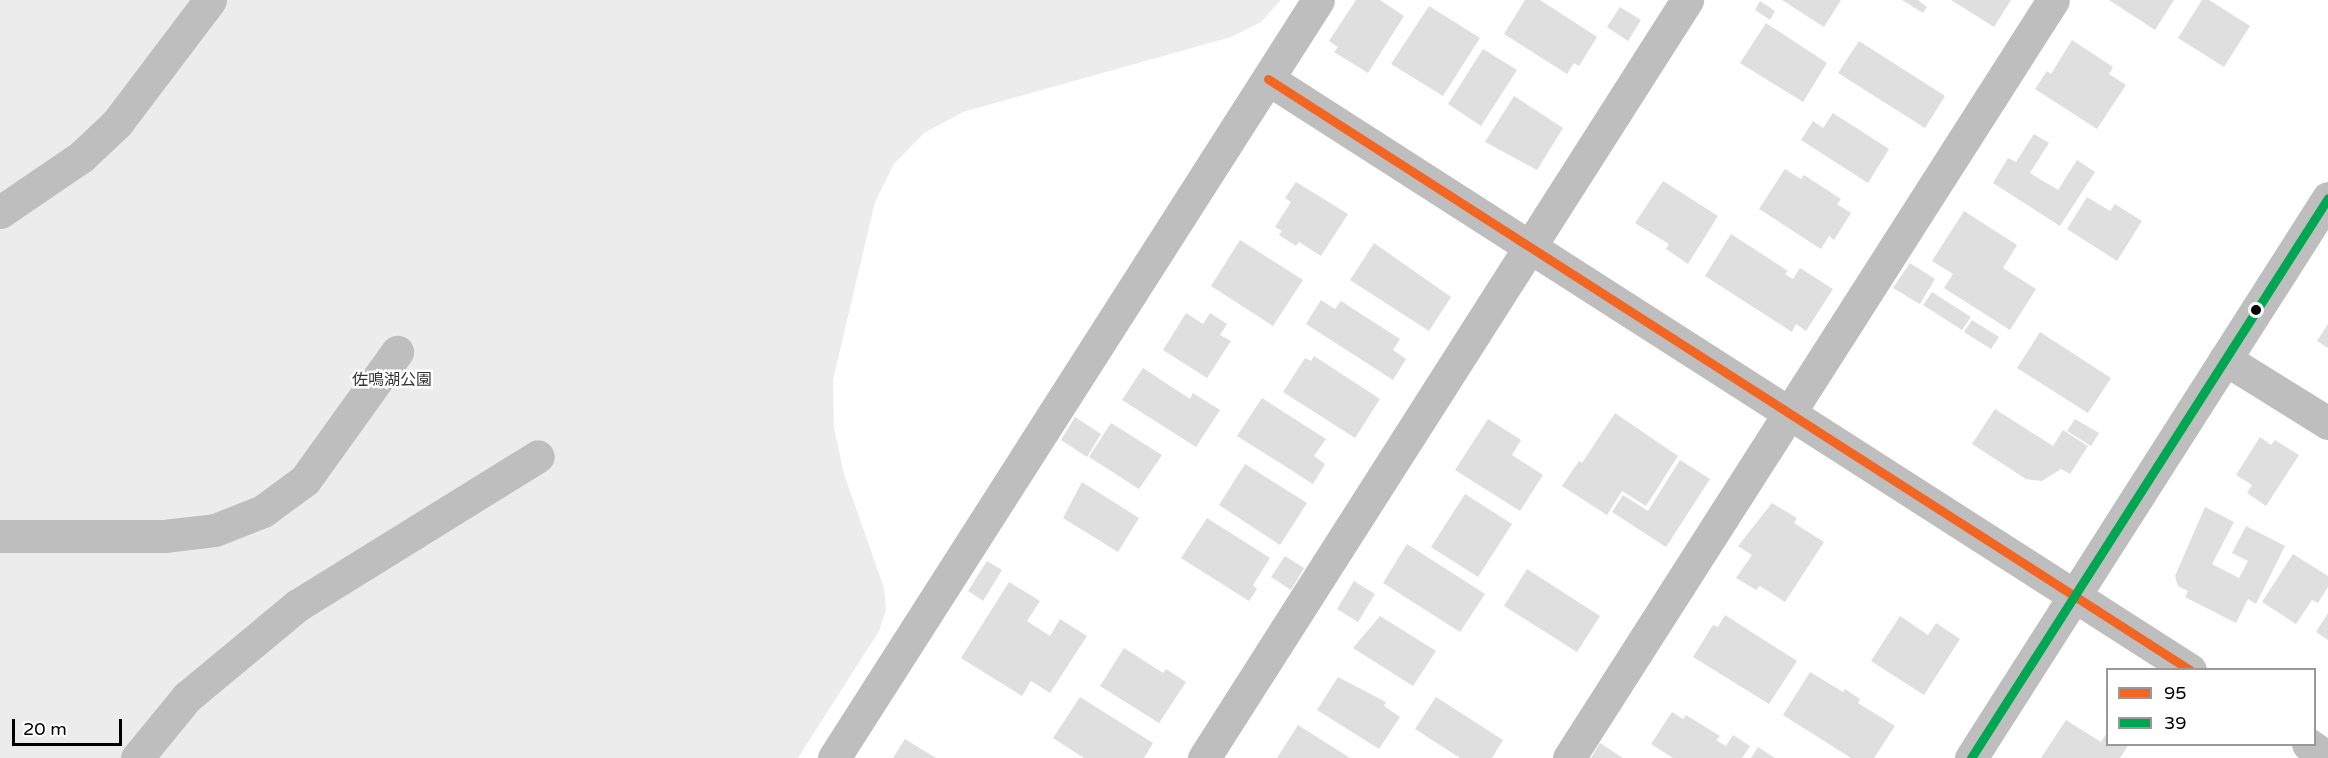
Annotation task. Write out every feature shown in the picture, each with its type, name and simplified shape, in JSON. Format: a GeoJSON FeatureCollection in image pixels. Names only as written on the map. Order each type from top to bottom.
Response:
{"type":"FeatureCollection","features":[{"type":"Feature","properties":{"kind":"street"},"geometry":{"type":"LineString","coordinates":[[0,212],[81,157],[117,123],[210,0]]}},
{"type":"Feature","properties":{"kind":"street"},"geometry":{"type":"LineString","coordinates":[[834,758],[1318,0]]}},
{"type":"Feature","properties":{"kind":"street"},"geometry":{"type":"LineString","coordinates":[[1204,758],[1687,0]]}},
{"type":"Feature","properties":{"kind":"street"},"geometry":{"type":"LineString","coordinates":[[1569,758],[2053,0]]}},
{"type":"Feature","properties":{"kind":"street"},"geometry":{"type":"LineString","coordinates":[[1268,79],[2188,668]]}},
{"type":"Feature","properties":{"kind":"street"},"geometry":{"type":"LineString","coordinates":[[1971,758],[2328,198]]}},
{"type":"Feature","properties":{"kind":"street"},"geometry":{"type":"LineString","coordinates":[[0,536],[164,536],[215,530],[263,511],[305,480],[397,352]]}},
{"type":"Feature","properties":{"kind":"street"},"geometry":{"type":"LineString","coordinates":[[2226,359],[2328,423]]}},
{"type":"Feature","properties":{"kind":"street"},"geometry":{"type":"LineString","coordinates":[[137,758],[187,697],[298,605],[538,456]]}},
{"type":"Feature","properties":{"kind":"street"},"geometry":{"type":"LineString","coordinates":[[2311,746],[2328,758]]}},
{"type":"Feature","properties":{"kind":"green space","name":"佐鳴湖公園"},"geometry":{"type":"Polygon","coordinates":[[[0,0],[1281,0],[1261,22],[1231,37],[963,112],[924,133],[894,164],[875,202],[833,380],[834,428],[844,474],[884,588],[886,610],[879,631],[798,758],[0,758],[0,0]]]}},
{"type":"Feature","properties":{"kind":"building"},"geometry":{"type":"Polygon","coordinates":[[[1356,0],[1380,0],[1404,16],[1368,73],[1334,52],[1338,47],[1329,41],[1356,0]]]}},
{"type":"Feature","properties":{"kind":"building"},"geometry":{"type":"Polygon","coordinates":[[[1525,0],[1540,0],[1597,37],[1579,66],[1574,63],[1567,74],[1504,34],[1525,0]]]}},
{"type":"Feature","properties":{"kind":"building"},"geometry":{"type":"Polygon","coordinates":[[[1782,0],[1841,0],[1824,27],[1782,0]]]}},
{"type":"Feature","properties":{"kind":"building"},"geometry":{"type":"Polygon","coordinates":[[[1902,0],[1918,0],[1927,7],[1923,13],[1902,0]]]}},
{"type":"Feature","properties":{"kind":"building"},"geometry":{"type":"Polygon","coordinates":[[[1951,0],[2011,0],[1994,27],[1951,0]]]}},
{"type":"Feature","properties":{"kind":"building"},"geometry":{"type":"Polygon","coordinates":[[[2109,0],[2174,0],[2155,30],[2109,0]]]}},
{"type":"Feature","properties":{"kind":"building"},"geometry":{"type":"Polygon","coordinates":[[[2202,0],[2209,0],[2250,26],[2224,67],[2178,38],[2202,0]]]}},
{"type":"Feature","properties":{"kind":"building"},"geometry":{"type":"Polygon","coordinates":[[[1760,1],[1775,11],[1770,20],[1755,10],[1760,1]]]}},
{"type":"Feature","properties":{"kind":"building"},"geometry":{"type":"Polygon","coordinates":[[[1429,6],[1480,38],[1443,96],[1391,64],[1429,6]]]}},
{"type":"Feature","properties":{"kind":"building"},"geometry":{"type":"Polygon","coordinates":[[[1620,7],[1641,20],[1628,41],[1607,27],[1620,7]]]}},
{"type":"Feature","properties":{"kind":"building"},"geometry":{"type":"Polygon","coordinates":[[[1766,23],[1827,63],[1803,102],[1740,63],[1766,23]]]}},
{"type":"Feature","properties":{"kind":"building"},"geometry":{"type":"Polygon","coordinates":[[[2072,40],[2113,67],[2109,74],[2126,85],[2097,129],[2035,89],[2047,71],[2051,74],[2072,40]]]}},
{"type":"Feature","properties":{"kind":"building"},"geometry":{"type":"Polygon","coordinates":[[[1859,41],[1945,96],[1925,128],[1838,73],[1859,41]]]}},
{"type":"Feature","properties":{"kind":"building"},"geometry":{"type":"Polygon","coordinates":[[[1483,49],[1517,70],[1481,126],[1448,104],[1483,49]]]}},
{"type":"Feature","properties":{"kind":"building"},"geometry":{"type":"Polygon","coordinates":[[[1514,96],[1563,128],[1537,170],[1485,142],[1514,96]]]}},
{"type":"Feature","properties":{"kind":"building"},"geometry":{"type":"Polygon","coordinates":[[[1833,113],[1889,149],[1868,183],[1801,140],[1813,121],[1823,128],[1833,113]]]}},
{"type":"Feature","properties":{"kind":"building"},"geometry":{"type":"Polygon","coordinates":[[[2034,134],[2049,143],[2030,173],[2058,190],[2077,160],[2095,172],[2060,226],[1993,183],[2008,158],[2016,162],[2034,134]]]}},
{"type":"Feature","properties":{"kind":"building"},"geometry":{"type":"Polygon","coordinates":[[[1785,169],[1801,179],[1804,175],[1841,199],[1837,204],[1851,213],[1834,240],[1829,236],[1821,249],[1759,209],[1785,169]]]}},
{"type":"Feature","properties":{"kind":"building"},"geometry":{"type":"Polygon","coordinates":[[[1663,181],[1718,216],[1688,264],[1666,249],[1669,244],[1635,223],[1663,181]]]}},
{"type":"Feature","properties":{"kind":"building"},"geometry":{"type":"Polygon","coordinates":[[[1296,182],[1348,214],[1321,256],[1299,242],[1296,246],[1279,235],[1282,231],[1275,227],[1291,202],[1285,198],[1296,182]]]}},
{"type":"Feature","properties":{"kind":"building"},"geometry":{"type":"Polygon","coordinates":[[[2087,197],[2110,211],[2115,204],[2142,221],[2117,261],[2067,229],[2087,197]]]}},
{"type":"Feature","properties":{"kind":"building"},"geometry":{"type":"Polygon","coordinates":[[[1964,211],[2017,245],[2003,268],[2036,289],[2010,330],[1944,288],[1953,274],[1932,261],[1964,211]]]}},
{"type":"Feature","properties":{"kind":"building"},"geometry":{"type":"Polygon","coordinates":[[[1731,234],[1788,271],[1785,274],[1793,279],[1800,268],[1833,289],[1806,331],[1796,324],[1792,332],[1705,276],[1731,234]]]}},
{"type":"Feature","properties":{"kind":"building"},"geometry":{"type":"Polygon","coordinates":[[[1240,240],[1303,280],[1273,326],[1211,286],[1240,240]]]}},
{"type":"Feature","properties":{"kind":"building"},"geometry":{"type":"Polygon","coordinates":[[[1374,243],[1451,297],[1429,331],[1350,280],[1374,243]]]}},
{"type":"Feature","properties":{"kind":"building"},"geometry":{"type":"Polygon","coordinates":[[[1910,263],[1935,279],[1920,304],[1893,288],[1910,263]]]}},
{"type":"Feature","properties":{"kind":"building"},"geometry":{"type":"Polygon","coordinates":[[[1932,292],[1971,317],[1962,330],[1923,305],[1932,292]]]}},
{"type":"Feature","properties":{"kind":"building"},"geometry":{"type":"Polygon","coordinates":[[[1321,300],[1335,309],[1341,301],[1400,339],[1393,350],[1406,359],[1393,380],[1306,324],[1321,300]]]}},
{"type":"Feature","properties":{"kind":"building"},"geometry":{"type":"Polygon","coordinates":[[[1186,313],[1203,324],[1210,313],[1227,324],[1220,335],[1231,341],[1207,378],[1163,350],[1186,313]]]}},
{"type":"Feature","properties":{"kind":"building"},"geometry":{"type":"Polygon","coordinates":[[[1972,320],[1999,337],[1991,349],[1964,332],[1972,320]]]}},
{"type":"Feature","properties":{"kind":"building"},"geometry":{"type":"Polygon","coordinates":[[[2328,324],[2328,348],[2317,341],[2328,324]]]}},
{"type":"Feature","properties":{"kind":"building"},"geometry":{"type":"Polygon","coordinates":[[[2040,332],[2111,378],[2088,413],[2017,368],[2040,332]]]}},
{"type":"Feature","properties":{"kind":"building"},"geometry":{"type":"Polygon","coordinates":[[[1314,356],[1380,399],[1355,438],[1283,392],[1305,358],[1311,361],[1314,356]]]}},
{"type":"Feature","properties":{"kind":"building"},"geometry":{"type":"Polygon","coordinates":[[[1143,368],[1190,399],[1193,393],[1220,410],[1196,447],[1122,400],[1143,368]]]}},
{"type":"Feature","properties":{"kind":"building"},"geometry":{"type":"Polygon","coordinates":[[[1262,398],[1326,439],[1314,456],[1325,464],[1313,484],[1237,436],[1262,398]]]}},
{"type":"Feature","properties":{"kind":"building"},"geometry":{"type":"Polygon","coordinates":[[[1995,409],[2053,446],[2063,430],[2088,446],[2070,474],[2061,469],[2042,481],[2026,479],[1972,444],[1995,409]]]}},
{"type":"Feature","properties":{"kind":"building"},"geometry":{"type":"Polygon","coordinates":[[[1615,413],[1678,456],[1646,506],[1622,491],[1607,515],[1562,486],[1579,461],[1582,463],[1615,413]]]}},
{"type":"Feature","properties":{"kind":"building"},"geometry":{"type":"Polygon","coordinates":[[[1075,417],[1101,434],[1087,457],[1061,440],[1075,417]]]}},
{"type":"Feature","properties":{"kind":"building"},"geometry":{"type":"Polygon","coordinates":[[[1488,419],[1521,440],[1512,455],[1543,475],[1520,511],[1455,470],[1488,419]]]}},
{"type":"Feature","properties":{"kind":"building"},"geometry":{"type":"Polygon","coordinates":[[[2075,419],[2099,433],[2091,446],[2067,431],[2075,419]]]}},
{"type":"Feature","properties":{"kind":"building"},"geometry":{"type":"Polygon","coordinates":[[[1111,423],[1162,455],[1139,489],[1089,457],[1111,423]]]}},
{"type":"Feature","properties":{"kind":"building"},"geometry":{"type":"Polygon","coordinates":[[[2260,437],[2271,445],[2275,440],[2299,455],[2266,506],[2247,493],[2252,485],[2236,475],[2260,437]]]}},
{"type":"Feature","properties":{"kind":"building"},"geometry":{"type":"Polygon","coordinates":[[[1680,460],[1710,479],[1666,547],[1612,512],[1623,495],[1648,511],[1680,460]]]}},
{"type":"Feature","properties":{"kind":"building"},"geometry":{"type":"Polygon","coordinates":[[[1245,464],[1307,503],[1280,545],[1219,505],[1245,464]]]}},
{"type":"Feature","properties":{"kind":"building"},"geometry":{"type":"Polygon","coordinates":[[[1082,482],[1139,518],[1118,552],[1063,518],[1082,482]]]}},
{"type":"Feature","properties":{"kind":"building"},"geometry":{"type":"Polygon","coordinates":[[[1465,494],[1512,524],[1478,577],[1431,547],[1465,494]]]}},
{"type":"Feature","properties":{"kind":"building"},"geometry":{"type":"Polygon","coordinates":[[[1772,503],[1797,518],[1794,523],[1824,542],[1785,602],[1760,586],[1756,590],[1736,578],[1752,555],[1738,546],[1772,503]]]}},
{"type":"Feature","properties":{"kind":"building"},"geometry":{"type":"Polygon","coordinates":[[[2205,507],[2234,522],[2212,564],[2239,578],[2248,561],[2232,553],[2246,526],[2285,546],[2256,604],[2248,599],[2236,623],[2185,597],[2188,591],[2178,586],[2175,576],[2205,507]]]}},
{"type":"Feature","properties":{"kind":"building"},"geometry":{"type":"Polygon","coordinates":[[[1207,518],[1270,558],[1253,585],[1257,589],[1249,601],[1181,558],[1207,518]]]}},
{"type":"Feature","properties":{"kind":"building"},"geometry":{"type":"Polygon","coordinates":[[[1407,544],[1485,594],[1460,632],[1383,583],[1407,544]]]}},
{"type":"Feature","properties":{"kind":"building"},"geometry":{"type":"Polygon","coordinates":[[[2293,554],[2328,576],[2328,587],[2318,603],[2312,600],[2296,624],[2262,602],[2293,554]]]}},
{"type":"Feature","properties":{"kind":"building"},"geometry":{"type":"Polygon","coordinates":[[[1285,556],[1304,568],[1291,590],[1271,577],[1285,556]]]}},
{"type":"Feature","properties":{"kind":"building"},"geometry":{"type":"Polygon","coordinates":[[[987,561],[1002,570],[983,601],[968,591],[987,561]]]}},
{"type":"Feature","properties":{"kind":"building"},"geometry":{"type":"Polygon","coordinates":[[[1527,569],[1600,616],[1577,652],[1504,606],[1527,569]]]}},
{"type":"Feature","properties":{"kind":"building"},"geometry":{"type":"Polygon","coordinates":[[[1354,581],[1375,594],[1358,622],[1337,609],[1354,581]]]}},
{"type":"Feature","properties":{"kind":"building"},"geometry":{"type":"Polygon","coordinates":[[[1009,582],[1040,601],[1027,621],[1050,636],[1060,619],[1087,636],[1050,693],[1031,681],[1022,696],[961,658],[1009,582]]]}},
{"type":"Feature","properties":{"kind":"building"},"geometry":{"type":"Polygon","coordinates":[[[2328,613],[2328,640],[2316,632],[2328,613]]]}},
{"type":"Feature","properties":{"kind":"building"},"geometry":{"type":"Polygon","coordinates":[[[1725,615],[1797,661],[1769,704],[1693,657],[1713,625],[1718,627],[1725,615]]]}},
{"type":"Feature","properties":{"kind":"building"},"geometry":{"type":"Polygon","coordinates":[[[1380,616],[1436,651],[1413,686],[1353,648],[1380,616]]]}},
{"type":"Feature","properties":{"kind":"building"},"geometry":{"type":"Polygon","coordinates":[[[1900,616],[1928,635],[1936,623],[1960,639],[1924,695],[1871,661],[1900,616]]]}},
{"type":"Feature","properties":{"kind":"building"},"geometry":{"type":"Polygon","coordinates":[[[1124,648],[1163,673],[1166,669],[1186,682],[1159,723],[1100,686],[1124,648]]]}},
{"type":"Feature","properties":{"kind":"building"},"geometry":{"type":"Polygon","coordinates":[[[1810,672],[1843,692],[1845,689],[1860,699],[1858,703],[1895,726],[1874,758],[1851,758],[1783,715],[1810,672]]]}},
{"type":"Feature","properties":{"kind":"building"},"geometry":{"type":"Polygon","coordinates":[[[1338,677],[1386,702],[1384,706],[1400,717],[1379,749],[1317,710],[1338,677]]]}},
{"type":"Feature","properties":{"kind":"building"},"geometry":{"type":"Polygon","coordinates":[[[1080,697],[1153,743],[1144,758],[1084,758],[1053,738],[1080,697]]]}},
{"type":"Feature","properties":{"kind":"building"},"geometry":{"type":"Polygon","coordinates":[[[1436,697],[1503,740],[1492,758],[1460,758],[1415,729],[1436,697]]]}},
{"type":"Feature","properties":{"kind":"building"},"geometry":{"type":"Polygon","coordinates":[[[1672,712],[1683,719],[1686,715],[1720,736],[1716,740],[1726,746],[1733,735],[1750,746],[1742,758],[1673,758],[1651,744],[1672,712]]]}},
{"type":"Feature","properties":{"kind":"building"},"geometry":{"type":"Polygon","coordinates":[[[2066,720],[2101,742],[2106,734],[2106,746],[2128,746],[2120,758],[2041,758],[2066,720]]]}},
{"type":"Feature","properties":{"kind":"building"},"geometry":{"type":"Polygon","coordinates":[[[1298,725],[1350,758],[1277,758],[1298,725]]]}},
{"type":"Feature","properties":{"kind":"building"},"geometry":{"type":"Polygon","coordinates":[[[905,739],[936,758],[893,758],[905,739]]]}},
{"type":"Feature","properties":{"kind":"building"},"geometry":{"type":"Polygon","coordinates":[[[1600,743],[1623,758],[1591,758],[1600,743]]]}},
{"type":"Feature","properties":{"kind":"building"},"geometry":{"type":"Polygon","coordinates":[[[1758,747],[1775,758],[1751,758],[1758,747]]]}},
{"type":"Feature","properties":{"kind":"transit line","name":"95"},"geometry":{"type":"LineString","coordinates":[[1268,79],[2187,668]]}},
{"type":"Feature","properties":{"kind":"transit line","name":"39"},"geometry":{"type":"LineString","coordinates":[[1971,758],[2328,198]]}}]}
